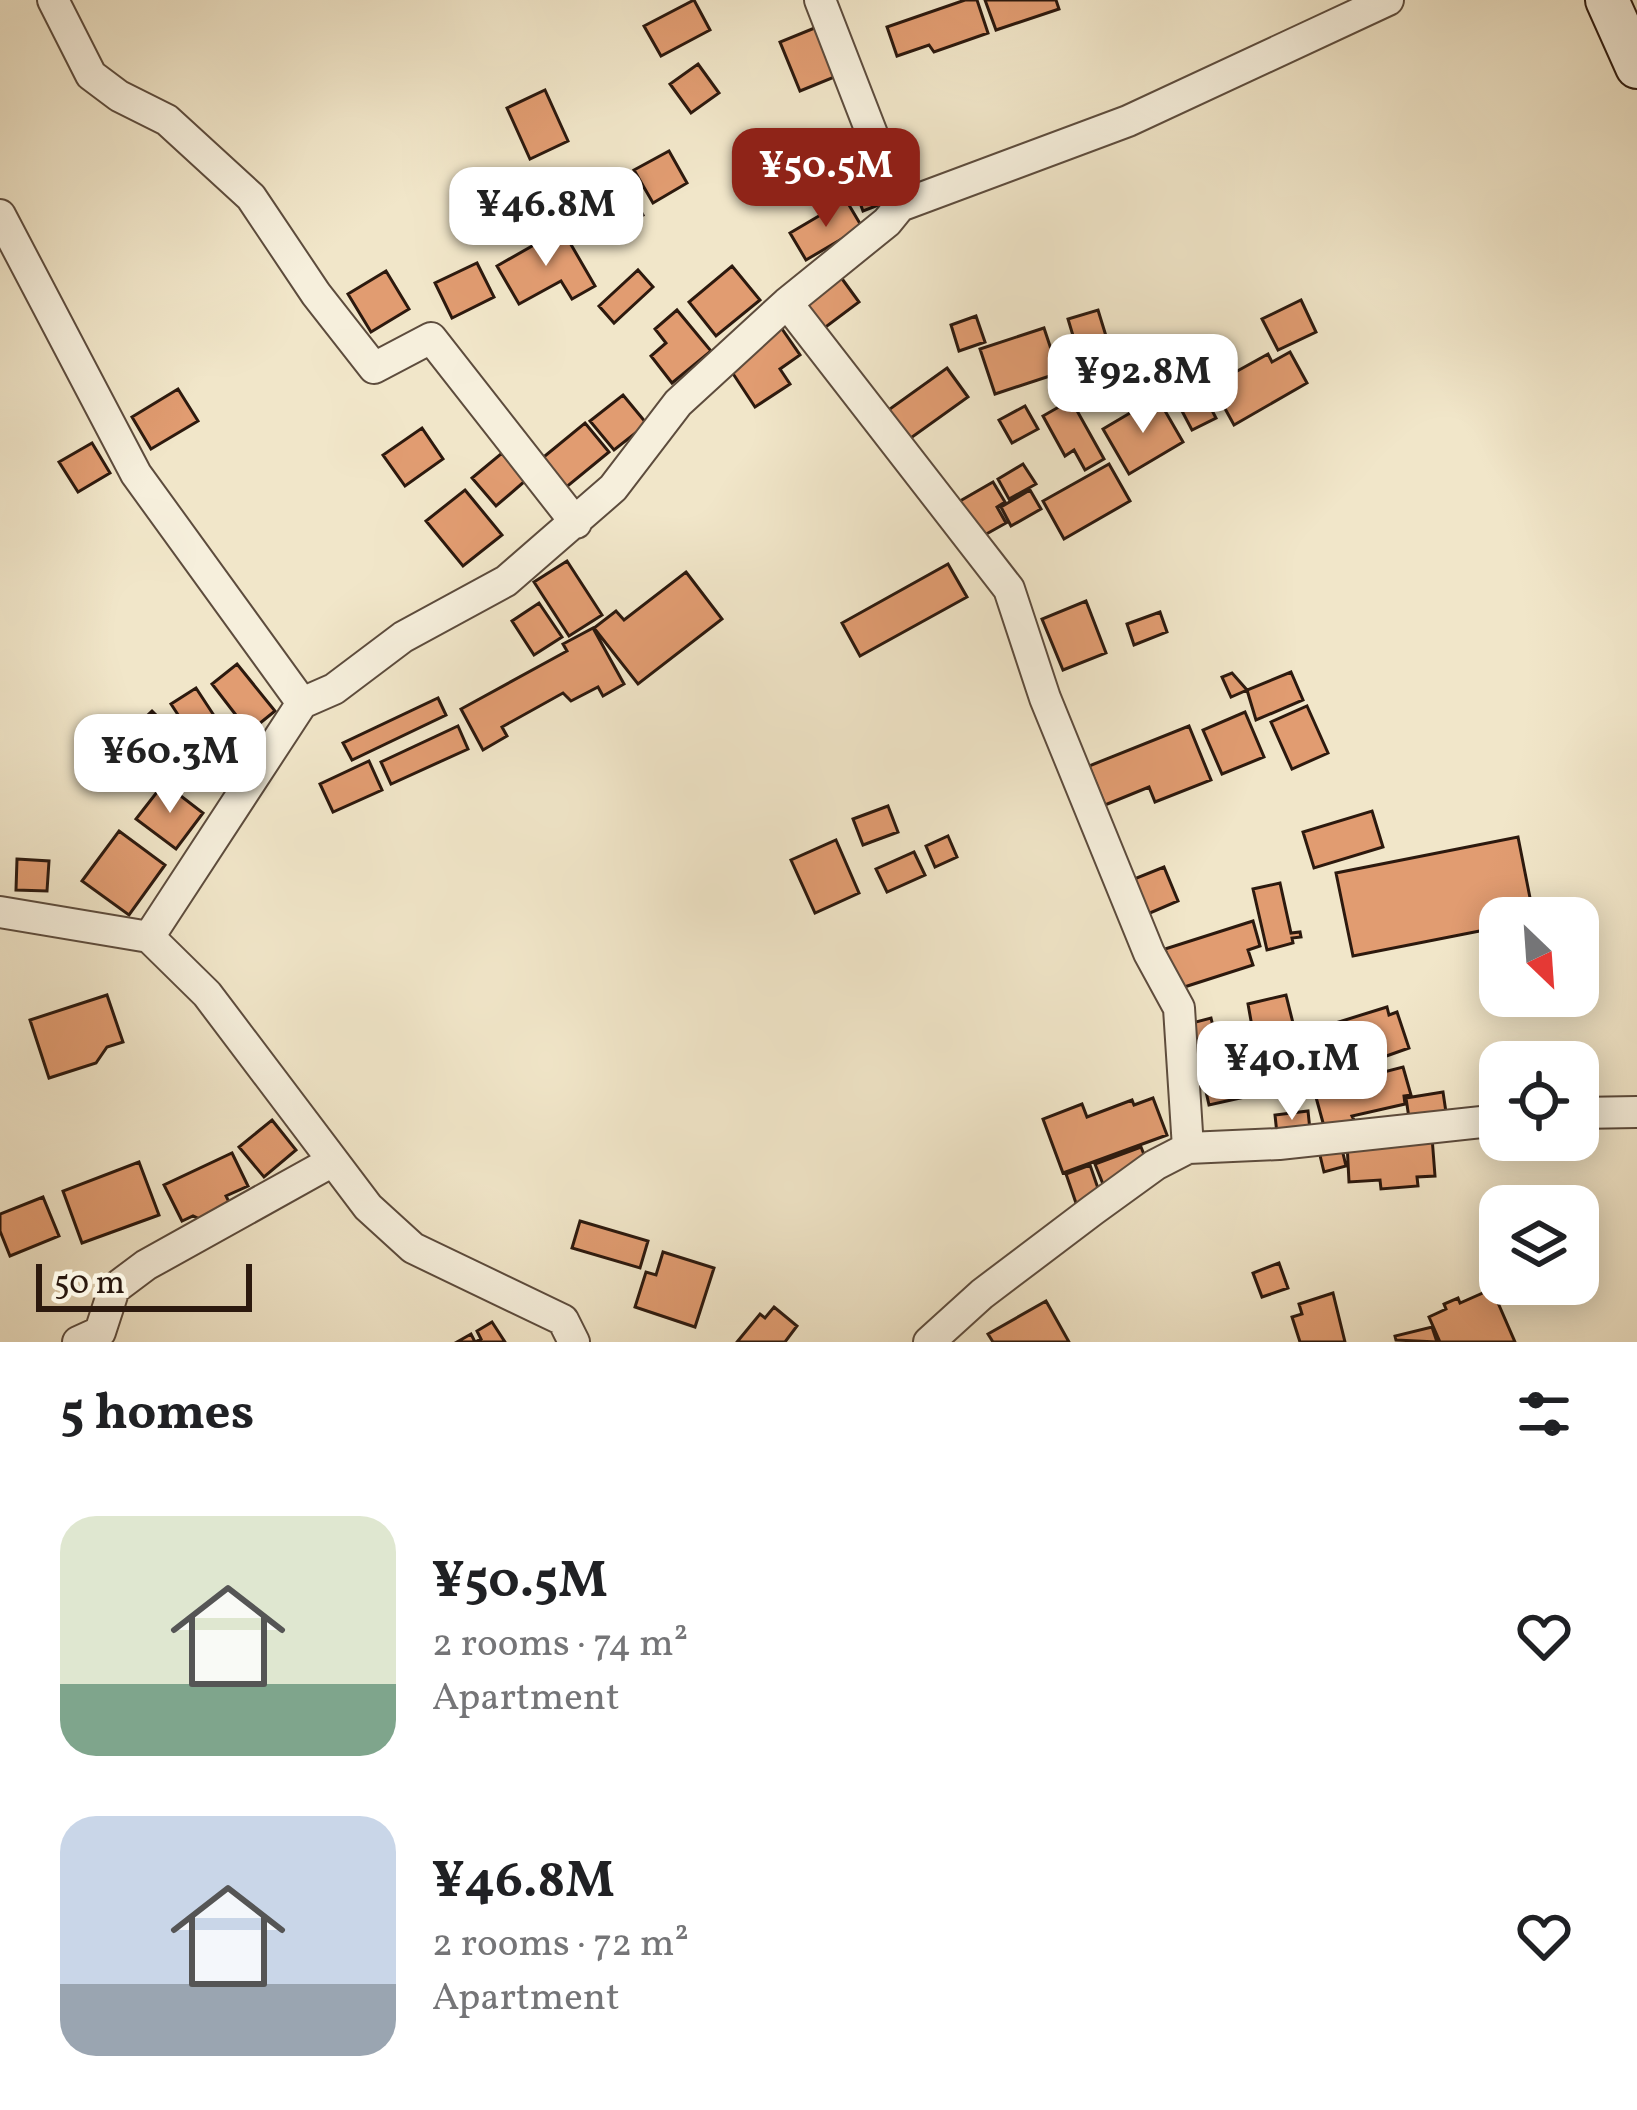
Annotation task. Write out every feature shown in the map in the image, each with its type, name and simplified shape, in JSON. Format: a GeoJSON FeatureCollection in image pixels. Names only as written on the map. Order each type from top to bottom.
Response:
{"type":"FeatureCollection","features":[{"type":"Feature","properties":{"kind":"main road"},"geometry":{"type":"LineString","coordinates":[[1606,0],[1637,67]]}},
{"type":"Feature","properties":{"kind":"street"},"geometry":{"type":"LineString","coordinates":[[53,0],[91,75],[119,96],[167,120],[251,197],[316,294],[374,368],[431,338],[576,523]]}},
{"type":"Feature","properties":{"kind":"street"},"geometry":{"type":"LineString","coordinates":[[820,0],[900,206]]}},
{"type":"Feature","properties":{"kind":"street"},"geometry":{"type":"LineString","coordinates":[[149,937],[302,704],[334,689],[404,637],[506,581],[576,523],[613,488],[678,403],[900,206],[1128,121],[1388,0]]}},
{"type":"Feature","properties":{"kind":"street"},"geometry":{"type":"LineString","coordinates":[[0,214],[136,474],[302,704]]}},
{"type":"Feature","properties":{"kind":"street"},"geometry":{"type":"LineString","coordinates":[[788,303],[1009,589],[1045,698],[1131,911],[1179,1008],[1188,1148]]}},
{"type":"Feature","properties":{"kind":"street"},"geometry":{"type":"LineString","coordinates":[[0,912],[149,937],[207,994],[368,1207],[413,1248],[562,1320],[574,1342]]}},
{"type":"Feature","properties":{"kind":"street"},"geometry":{"type":"LineString","coordinates":[[1599,1113],[1637,1112]]}},
{"type":"Feature","properties":{"kind":"street"},"geometry":{"type":"LineString","coordinates":[[929,1342],[982,1294],[1094,1210],[1155,1165],[1188,1148],[1279,1144],[1479,1122]]}},
{"type":"Feature","properties":{"kind":"street"},"geometry":{"type":"LineString","coordinates":[[78,1342],[100,1332],[114,1289],[146,1265],[333,1161]]}},
{"type":"Feature","properties":{"kind":"building"},"geometry":{"type":"Polygon","coordinates":[[[694,0],[710,30],[661,56],[644,26],[694,0]]]}},
{"type":"Feature","properties":{"kind":"building"},"geometry":{"type":"Polygon","coordinates":[[[977,0],[988,33],[934,52],[929,45],[897,56],[887,27],[977,0]]]}},
{"type":"Feature","properties":{"kind":"building"},"geometry":{"type":"Polygon","coordinates":[[[985,0],[1056,0],[1059,9],[996,30],[985,0]]]}},
{"type":"Feature","properties":{"kind":"building"},"geometry":{"type":"Polygon","coordinates":[[[817,27],[837,76],[800,91],[780,42],[817,27]]]}},
{"type":"Feature","properties":{"kind":"building"},"geometry":{"type":"Polygon","coordinates":[[[698,64],[719,93],[691,113],[670,84],[698,64]]]}},
{"type":"Feature","properties":{"kind":"building"},"geometry":{"type":"Polygon","coordinates":[[[545,90],[568,141],[530,159],[507,108],[545,90]]]}},
{"type":"Feature","properties":{"kind":"building"},"geometry":{"type":"Polygon","coordinates":[[[669,151],[687,183],[653,203],[634,170],[669,151]]]}},
{"type":"Feature","properties":{"kind":"building"},"geometry":{"type":"Polygon","coordinates":[[[878,174],[889,201],[863,211],[853,184],[878,174]]]}},
{"type":"Feature","properties":{"kind":"building"},"geometry":{"type":"Polygon","coordinates":[[[623,177],[643,215],[605,235],[585,198],[623,177]]]}},
{"type":"Feature","properties":{"kind":"building"},"geometry":{"type":"Polygon","coordinates":[[[846,200],[862,227],[806,260],[790,233],[846,200]]]}},
{"type":"Feature","properties":{"kind":"building"},"geometry":{"type":"Polygon","coordinates":[[[562,229],[595,286],[572,299],[561,281],[519,304],[497,266],[562,229]]]}},
{"type":"Feature","properties":{"kind":"building"},"geometry":{"type":"Polygon","coordinates":[[[477,263],[494,297],[452,318],[435,283],[477,263]]]}},
{"type":"Feature","properties":{"kind":"building"},"geometry":{"type":"Polygon","coordinates":[[[732,266],[760,300],[716,336],[689,302],[732,266]]]}},
{"type":"Feature","properties":{"kind":"building"},"geometry":{"type":"Polygon","coordinates":[[[638,270],[653,287],[614,323],[599,306],[638,270]]]}},
{"type":"Feature","properties":{"kind":"building"},"geometry":{"type":"Polygon","coordinates":[[[386,271],[409,309],[371,332],[348,294],[386,271]]]}},
{"type":"Feature","properties":{"kind":"building"},"geometry":{"type":"Polygon","coordinates":[[[840,276],[859,302],[823,329],[803,303],[840,276]]]}},
{"type":"Feature","properties":{"kind":"building"},"geometry":{"type":"Polygon","coordinates":[[[1301,300],[1316,332],[1278,350],[1262,319],[1301,300]]]}},
{"type":"Feature","properties":{"kind":"building"},"geometry":{"type":"Polygon","coordinates":[[[677,310],[711,351],[672,383],[651,356],[666,343],[655,329],[677,310]]]}},
{"type":"Feature","properties":{"kind":"building"},"geometry":{"type":"Polygon","coordinates":[[[1098,310],[1110,349],[1080,359],[1068,319],[1098,310]]]}},
{"type":"Feature","properties":{"kind":"building"},"geometry":{"type":"Polygon","coordinates":[[[976,316],[985,342],[959,351],[951,325],[976,316]]]}},
{"type":"Feature","properties":{"kind":"building"},"geometry":{"type":"Polygon","coordinates":[[[780,326],[800,355],[780,369],[790,384],[755,407],[726,363],[780,326]]]}},
{"type":"Feature","properties":{"kind":"building"},"geometry":{"type":"Polygon","coordinates":[[[1044,328],[1059,373],[995,394],[980,349],[1044,328]]]}},
{"type":"Feature","properties":{"kind":"building"},"geometry":{"type":"Polygon","coordinates":[[[1290,352],[1307,383],[1234,425],[1212,385],[1268,354],[1272,362],[1290,352]]]}},
{"type":"Feature","properties":{"kind":"building"},"geometry":{"type":"Polygon","coordinates":[[[1186,360],[1216,418],[1192,430],[1162,373],[1186,360]]]}},
{"type":"Feature","properties":{"kind":"building"},"geometry":{"type":"Polygon","coordinates":[[[947,368],[968,397],[908,440],[887,411],[947,368]]]}},
{"type":"Feature","properties":{"kind":"building"},"geometry":{"type":"Polygon","coordinates":[[[178,389],[198,421],[151,449],[132,417],[178,389]]]}},
{"type":"Feature","properties":{"kind":"building"},"geometry":{"type":"Polygon","coordinates":[[[623,395],[647,424],[614,450],[590,421],[623,395]]]}},
{"type":"Feature","properties":{"kind":"building"},"geometry":{"type":"Polygon","coordinates":[[[1157,397],[1183,442],[1129,474],[1103,429],[1157,397]]]}},
{"type":"Feature","properties":{"kind":"building"},"geometry":{"type":"Polygon","coordinates":[[[1071,400],[1104,459],[1085,470],[1074,450],[1065,456],[1043,416],[1071,400]]]}},
{"type":"Feature","properties":{"kind":"building"},"geometry":{"type":"Polygon","coordinates":[[[1025,406],[1038,429],[1012,443],[999,420],[1025,406]]]}},
{"type":"Feature","properties":{"kind":"building"},"geometry":{"type":"Polygon","coordinates":[[[585,423],[609,452],[564,489],[540,460],[585,423]]]}},
{"type":"Feature","properties":{"kind":"building"},"geometry":{"type":"Polygon","coordinates":[[[422,428],[443,459],[405,486],[383,455],[422,428]]]}},
{"type":"Feature","properties":{"kind":"building"},"geometry":{"type":"Polygon","coordinates":[[[92,443],[110,473],[78,492],[59,462],[92,443]]]}},
{"type":"Feature","properties":{"kind":"building"},"geometry":{"type":"Polygon","coordinates":[[[502,453],[525,481],[496,506],[472,478],[502,453]]]}},
{"type":"Feature","properties":{"kind":"building"},"geometry":{"type":"Polygon","coordinates":[[[1023,464],[1036,484],[1009,499],[998,479],[1023,464]]]}},
{"type":"Feature","properties":{"kind":"building"},"geometry":{"type":"Polygon","coordinates":[[[1109,464],[1130,501],[1064,539],[1043,501],[1109,464]]]}},
{"type":"Feature","properties":{"kind":"building"},"geometry":{"type":"Polygon","coordinates":[[[993,482],[1005,502],[997,507],[1006,523],[981,537],[960,501],[993,482]]]}},
{"type":"Feature","properties":{"kind":"building"},"geometry":{"type":"Polygon","coordinates":[[[465,490],[502,535],[463,566],[426,521],[465,490]]]}},
{"type":"Feature","properties":{"kind":"building"},"geometry":{"type":"Polygon","coordinates":[[[1030,490],[1041,509],[1011,526],[1001,507],[1030,490]]]}},
{"type":"Feature","properties":{"kind":"building"},"geometry":{"type":"Polygon","coordinates":[[[567,561],[602,615],[569,636],[534,582],[567,561]]]}},
{"type":"Feature","properties":{"kind":"building"},"geometry":{"type":"Polygon","coordinates":[[[948,564],[967,597],[860,656],[842,623],[948,564]]]}},
{"type":"Feature","properties":{"kind":"building"},"geometry":{"type":"Polygon","coordinates":[[[686,572],[722,619],[638,684],[594,628],[616,611],[624,620],[686,572]]]}},
{"type":"Feature","properties":{"kind":"building"},"geometry":{"type":"Polygon","coordinates":[[[1086,601],[1106,653],[1063,670],[1042,619],[1086,601]]]}},
{"type":"Feature","properties":{"kind":"building"},"geometry":{"type":"Polygon","coordinates":[[[539,603],[562,637],[534,655],[512,621],[539,603]]]}},
{"type":"Feature","properties":{"kind":"building"},"geometry":{"type":"Polygon","coordinates":[[[1160,612],[1167,632],[1134,645],[1127,624],[1160,612]]]}},
{"type":"Feature","properties":{"kind":"building"},"geometry":{"type":"Polygon","coordinates":[[[593,628],[624,684],[603,696],[598,687],[571,701],[563,693],[502,727],[507,736],[483,750],[461,709],[567,651],[563,644],[593,628]]]}},
{"type":"Feature","properties":{"kind":"building"},"geometry":{"type":"Polygon","coordinates":[[[237,664],[275,711],[249,732],[212,684],[237,664]]]}},
{"type":"Feature","properties":{"kind":"building"},"geometry":{"type":"Polygon","coordinates":[[[1291,672],[1303,700],[1256,720],[1247,690],[1291,672]]]}},
{"type":"Feature","properties":{"kind":"building"},"geometry":{"type":"Polygon","coordinates":[[[1232,673],[1247,690],[1231,697],[1222,677],[1232,673]]]}},
{"type":"Feature","properties":{"kind":"building"},"geometry":{"type":"Polygon","coordinates":[[[196,688],[213,714],[188,730],[171,704],[196,688]]]}},
{"type":"Feature","properties":{"kind":"building"},"geometry":{"type":"Polygon","coordinates":[[[438,698],[446,715],[352,760],[343,743],[438,698]]]}},
{"type":"Feature","properties":{"kind":"building"},"geometry":{"type":"Polygon","coordinates":[[[1307,706],[1328,753],[1292,769],[1271,722],[1307,706]]]}},
{"type":"Feature","properties":{"kind":"building"},"geometry":{"type":"Polygon","coordinates":[[[152,711],[173,732],[155,751],[133,729],[152,711]]]}},
{"type":"Feature","properties":{"kind":"building"},"geometry":{"type":"Polygon","coordinates":[[[1245,712],[1264,757],[1222,774],[1203,730],[1245,712]]]}},
{"type":"Feature","properties":{"kind":"building"},"geometry":{"type":"Polygon","coordinates":[[[458,726],[468,749],[391,784],[381,762],[458,726]]]}},
{"type":"Feature","properties":{"kind":"building"},"geometry":{"type":"Polygon","coordinates":[[[1189,726],[1211,780],[1155,802],[1149,787],[1105,805],[1089,766],[1189,726]]]}},
{"type":"Feature","properties":{"kind":"building"},"geometry":{"type":"Polygon","coordinates":[[[226,728],[241,747],[235,756],[245,769],[223,787],[195,753],[226,728]]]}},
{"type":"Feature","properties":{"kind":"building"},"geometry":{"type":"Polygon","coordinates":[[[369,761],[382,790],[333,812],[320,784],[369,761]]]}},
{"type":"Feature","properties":{"kind":"building"},"geometry":{"type":"Polygon","coordinates":[[[164,783],[203,813],[176,849],[136,819],[164,783]]]}},
{"type":"Feature","properties":{"kind":"building"},"geometry":{"type":"Polygon","coordinates":[[[888,806],[898,832],[863,845],[853,819],[888,806]]]}},
{"type":"Feature","properties":{"kind":"building"},"geometry":{"type":"Polygon","coordinates":[[[1372,811],[1383,847],[1314,868],[1303,832],[1372,811]]]}},
{"type":"Feature","properties":{"kind":"building"},"geometry":{"type":"Polygon","coordinates":[[[119,831],[165,865],[129,915],[82,881],[119,831]]]}},
{"type":"Feature","properties":{"kind":"building"},"geometry":{"type":"Polygon","coordinates":[[[948,836],[957,857],[935,867],[926,846],[948,836]]]}},
{"type":"Feature","properties":{"kind":"building"},"geometry":{"type":"Polygon","coordinates":[[[1518,837],[1530,897],[1479,897],[1479,931],[1353,956],[1336,873],[1518,837]]]}},
{"type":"Feature","properties":{"kind":"building"},"geometry":{"type":"Polygon","coordinates":[[[836,840],[859,893],[815,913],[791,860],[836,840]]]}},
{"type":"Feature","properties":{"kind":"building"},"geometry":{"type":"Polygon","coordinates":[[[914,852],[925,875],[887,892],[876,869],[914,852]]]}},
{"type":"Feature","properties":{"kind":"building"},"geometry":{"type":"Polygon","coordinates":[[[17,859],[49,861],[47,891],[16,890],[17,859]]]}},
{"type":"Feature","properties":{"kind":"building"},"geometry":{"type":"Polygon","coordinates":[[[1164,867],[1178,901],[1143,916],[1129,881],[1164,867]]]}},
{"type":"Feature","properties":{"kind":"building"},"geometry":{"type":"Polygon","coordinates":[[[1280,883],[1291,933],[1300,932],[1301,937],[1267,950],[1253,889],[1280,883]]]}},
{"type":"Feature","properties":{"kind":"building"},"geometry":{"type":"Polygon","coordinates":[[[1253,921],[1260,946],[1248,950],[1253,965],[1178,989],[1165,949],[1253,921]]]}},
{"type":"Feature","properties":{"kind":"building"},"geometry":{"type":"Polygon","coordinates":[[[107,995],[123,1042],[107,1047],[96,1063],[49,1078],[30,1020],[107,995]]]}},
{"type":"Feature","properties":{"kind":"building"},"geometry":{"type":"Polygon","coordinates":[[[1286,995],[1293,1023],[1253,1032],[1248,1004],[1286,995]]]}},
{"type":"Feature","properties":{"kind":"building"},"geometry":{"type":"Polygon","coordinates":[[[1387,1007],[1389,1015],[1397,1012],[1409,1048],[1344,1071],[1329,1025],[1387,1007]]]}},
{"type":"Feature","properties":{"kind":"building"},"geometry":{"type":"Polygon","coordinates":[[[1211,1018],[1218,1047],[1195,1053],[1188,1024],[1211,1018]]]}},
{"type":"Feature","properties":{"kind":"building"},"geometry":{"type":"Polygon","coordinates":[[[1262,1040],[1267,1052],[1278,1050],[1284,1075],[1273,1078],[1276,1090],[1209,1105],[1199,1060],[1262,1040]]]}},
{"type":"Feature","properties":{"kind":"building"},"geometry":{"type":"Polygon","coordinates":[[[1403,1067],[1411,1095],[1404,1096],[1405,1104],[1352,1116],[1356,1124],[1325,1130],[1314,1090],[1403,1067]]]}},
{"type":"Feature","properties":{"kind":"building"},"geometry":{"type":"Polygon","coordinates":[[[1443,1092],[1447,1119],[1410,1125],[1406,1098],[1443,1092]]]}},
{"type":"Feature","properties":{"kind":"building"},"geometry":{"type":"Polygon","coordinates":[[[1153,1098],[1167,1135],[1063,1173],[1043,1119],[1082,1104],[1087,1117],[1132,1100],[1134,1105],[1153,1098]]]}},
{"type":"Feature","properties":{"kind":"building"},"geometry":{"type":"Polygon","coordinates":[[[1308,1111],[1310,1130],[1277,1134],[1275,1115],[1308,1111]]]}},
{"type":"Feature","properties":{"kind":"building"},"geometry":{"type":"Polygon","coordinates":[[[272,1120],[296,1150],[264,1177],[239,1147],[272,1120]]]}},
{"type":"Feature","properties":{"kind":"building"},"geometry":{"type":"Polygon","coordinates":[[[1432,1137],[1435,1176],[1417,1177],[1418,1186],[1381,1189],[1380,1180],[1349,1182],[1347,1143],[1432,1137]]]}},
{"type":"Feature","properties":{"kind":"building"},"geometry":{"type":"Polygon","coordinates":[[[1340,1141],[1346,1166],[1324,1172],[1318,1147],[1340,1141]]]}},
{"type":"Feature","properties":{"kind":"building"},"geometry":{"type":"Polygon","coordinates":[[[1141,1147],[1147,1162],[1107,1194],[1095,1164],[1141,1147]]]}},
{"type":"Feature","properties":{"kind":"building"},"geometry":{"type":"Polygon","coordinates":[[[232,1153],[248,1186],[226,1196],[231,1206],[202,1220],[193,1216],[182,1221],[164,1185],[232,1153]]]}},
{"type":"Feature","properties":{"kind":"building"},"geometry":{"type":"Polygon","coordinates":[[[139,1162],[159,1215],[82,1243],[63,1191],[139,1162]]]}},
{"type":"Feature","properties":{"kind":"building"},"geometry":{"type":"Polygon","coordinates":[[[1090,1165],[1101,1197],[1077,1206],[1066,1174],[1090,1165]]]}},
{"type":"Feature","properties":{"kind":"building"},"geometry":{"type":"Polygon","coordinates":[[[43,1197],[59,1236],[10,1256],[0,1231],[0,1214],[43,1197]]]}},
{"type":"Feature","properties":{"kind":"building"},"geometry":{"type":"Polygon","coordinates":[[[580,1221],[648,1241],[640,1268],[572,1248],[580,1221]]]}},
{"type":"Feature","properties":{"kind":"building"},"geometry":{"type":"Polygon","coordinates":[[[663,1252],[714,1268],[695,1327],[635,1307],[646,1272],[656,1275],[663,1252]]]}},
{"type":"Feature","properties":{"kind":"building"},"geometry":{"type":"Polygon","coordinates":[[[1279,1263],[1288,1288],[1262,1297],[1253,1273],[1279,1263]]]}},
{"type":"Feature","properties":{"kind":"building"},"geometry":{"type":"Polygon","coordinates":[[[1333,1293],[1345,1342],[1300,1342],[1292,1317],[1302,1314],[1299,1304],[1333,1293]]]}},
{"type":"Feature","properties":{"kind":"building"},"geometry":{"type":"Polygon","coordinates":[[[1479,1295],[1479,1305],[1499,1305],[1515,1342],[1440,1342],[1429,1317],[1446,1309],[1444,1304],[1458,1298],[1460,1303],[1479,1295]]]}},
{"type":"Feature","properties":{"kind":"building"},"geometry":{"type":"Polygon","coordinates":[[[1046,1301],[1069,1342],[993,1342],[988,1334],[1046,1301]]]}},
{"type":"Feature","properties":{"kind":"building"},"geometry":{"type":"Polygon","coordinates":[[[774,1307],[797,1326],[785,1342],[737,1342],[760,1314],[765,1318],[774,1307]]]}},
{"type":"Feature","properties":{"kind":"building"},"geometry":{"type":"Polygon","coordinates":[[[492,1322],[505,1342],[475,1342],[481,1339],[477,1331],[492,1322]]]}},
{"type":"Feature","properties":{"kind":"building"},"geometry":{"type":"Polygon","coordinates":[[[1432,1327],[1437,1342],[1396,1340],[1395,1336],[1432,1327]]]}}]}
